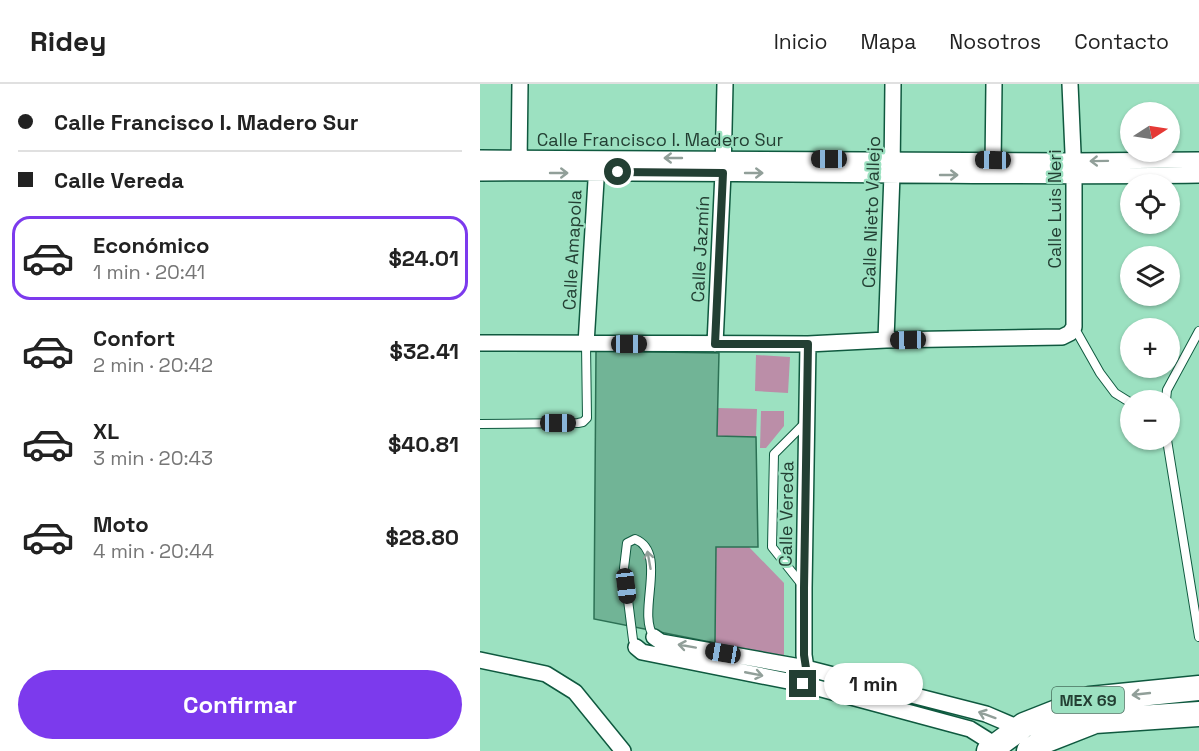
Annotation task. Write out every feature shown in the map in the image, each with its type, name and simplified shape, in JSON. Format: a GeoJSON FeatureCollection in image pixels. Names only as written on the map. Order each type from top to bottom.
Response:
{"type":"FeatureCollection","features":[{"type":"Feature","properties":{"kind":"main road","name":"MEX 69"},"geometry":{"type":"LineString","coordinates":[[996,749],[1024,725],[1090,699],[1199,688]]}},
{"type":"Feature","properties":{"kind":"main road","name":"MEX 69"},"geometry":{"type":"LineString","coordinates":[[1031,749],[1044,741],[1095,721],[1199,714]]}},
{"type":"Feature","properties":{"kind":"street"},"geometry":{"type":"LineString","coordinates":[[518,173],[520,84]]}},
{"type":"Feature","properties":{"kind":"street","name":"Calle Jazmín"},"geometry":{"type":"LineString","coordinates":[[715,344],[725,84]]}},
{"type":"Feature","properties":{"kind":"street","name":"Calle Nieto Vallejo"},"geometry":{"type":"LineString","coordinates":[[886,340],[893,84]]}},
{"type":"Feature","properties":{"kind":"street"},"geometry":{"type":"LineString","coordinates":[[993,168],[994,84]]}},
{"type":"Feature","properties":{"kind":"street","name":"Calle Luis Neri"},"geometry":{"type":"LineString","coordinates":[[1070,84],[1074,169],[1072,330]]}},
{"type":"Feature","properties":{"kind":"street","name":"Calle Francisco I. Madero Sur"},"geometry":{"type":"LineString","coordinates":[[480,158],[519,157],[597,165],[1074,169],[1199,175]]}},
{"type":"Feature","properties":{"kind":"street","name":"Calle Francisco I. Madero Sur"},"geometry":{"type":"LineString","coordinates":[[1074,169],[1199,160]]}},
{"type":"Feature","properties":{"kind":"street","name":"Calle Francisco I. Madero Sur"},"geometry":{"type":"LineString","coordinates":[[480,173],[518,173],[597,165]]}},
{"type":"Feature","properties":{"kind":"street","name":"Calle Amapola"},"geometry":{"type":"LineString","coordinates":[[586,344],[597,165]]}},
{"type":"Feature","properties":{"kind":"street"},"geometry":{"type":"LineString","coordinates":[[480,343],[808,344],[886,340],[1062,337],[1072,330]]}},
{"type":"Feature","properties":{"kind":"street","name":"Calle Vereda"},"geometry":{"type":"LineString","coordinates":[[803,684],[806,668],[804,588],[808,344]]}},
{"type":"Feature","properties":{"kind":"street"},"geometry":{"type":"LineString","coordinates":[[654,637],[661,642],[806,668],[986,714],[1019,728],[1031,749]]}},
{"type":"Feature","properties":{"kind":"street"},"geometry":{"type":"LineString","coordinates":[[636,647],[642,652],[803,684],[970,729],[996,749]]}},
{"type":"Feature","properties":{"kind":"street"},"geometry":{"type":"LineString","coordinates":[[480,660],[546,674],[575,692],[622,751]]}},
{"type":"Feature","properties":{"kind":"lane"},"geometry":{"type":"LineString","coordinates":[[1072,330],[1105,380],[1120,396]]}},
{"type":"Feature","properties":{"kind":"lane"},"geometry":{"type":"LineString","coordinates":[[1167,390],[1199,331]]}},
{"type":"Feature","properties":{"kind":"lane"},"geometry":{"type":"LineString","coordinates":[[480,424],[583,422],[586,418],[586,344]]}},
{"type":"Feature","properties":{"kind":"lane"},"geometry":{"type":"LineString","coordinates":[[804,588],[772,547],[774,454],[806,422]]}},
{"type":"Feature","properties":{"kind":"lane"},"geometry":{"type":"LineString","coordinates":[[1169,450],[1195,589],[1199,637]]}},
{"type":"Feature","properties":{"kind":"lane"},"geometry":{"type":"LineString","coordinates":[[636,647],[633,640],[624,568],[627,543],[635,539],[642,542],[648,551],[651,569],[648,617],[654,637]]}},
{"type":"Feature","properties":{"kind":"shaded area"},"geometry":{"type":"Polygon","coordinates":[[[756,355],[790,357],[788,393],[755,391],[756,355]]]}},
{"type":"Feature","properties":{"kind":"shaded area"},"geometry":{"type":"Polygon","coordinates":[[[717,408],[757,409],[756,437],[717,436],[717,408]]]}},
{"type":"Feature","properties":{"kind":"shaded area"},"geometry":{"type":"Polygon","coordinates":[[[761,411],[784,411],[784,426],[766,448],[760,448],[761,411]]]}},
{"type":"Feature","properties":{"kind":"shaded area"},"geometry":{"type":"Polygon","coordinates":[[[716,547],[749,547],[784,583],[784,658],[715,643],[716,547]]]}},
{"type":"Feature","properties":{"kind":"building"},"geometry":{"type":"Polygon","coordinates":[[[596,351],[719,353],[717,436],[756,437],[758,547],[716,547],[715,643],[594,619],[596,351]]]}},
{"type":"Feature","properties":{"kind":"route"},"geometry":{"type":"LineString","coordinates":[[618,172],[723,173],[715,344],[808,344],[804,588],[806,668],[803,684]]}}]}
